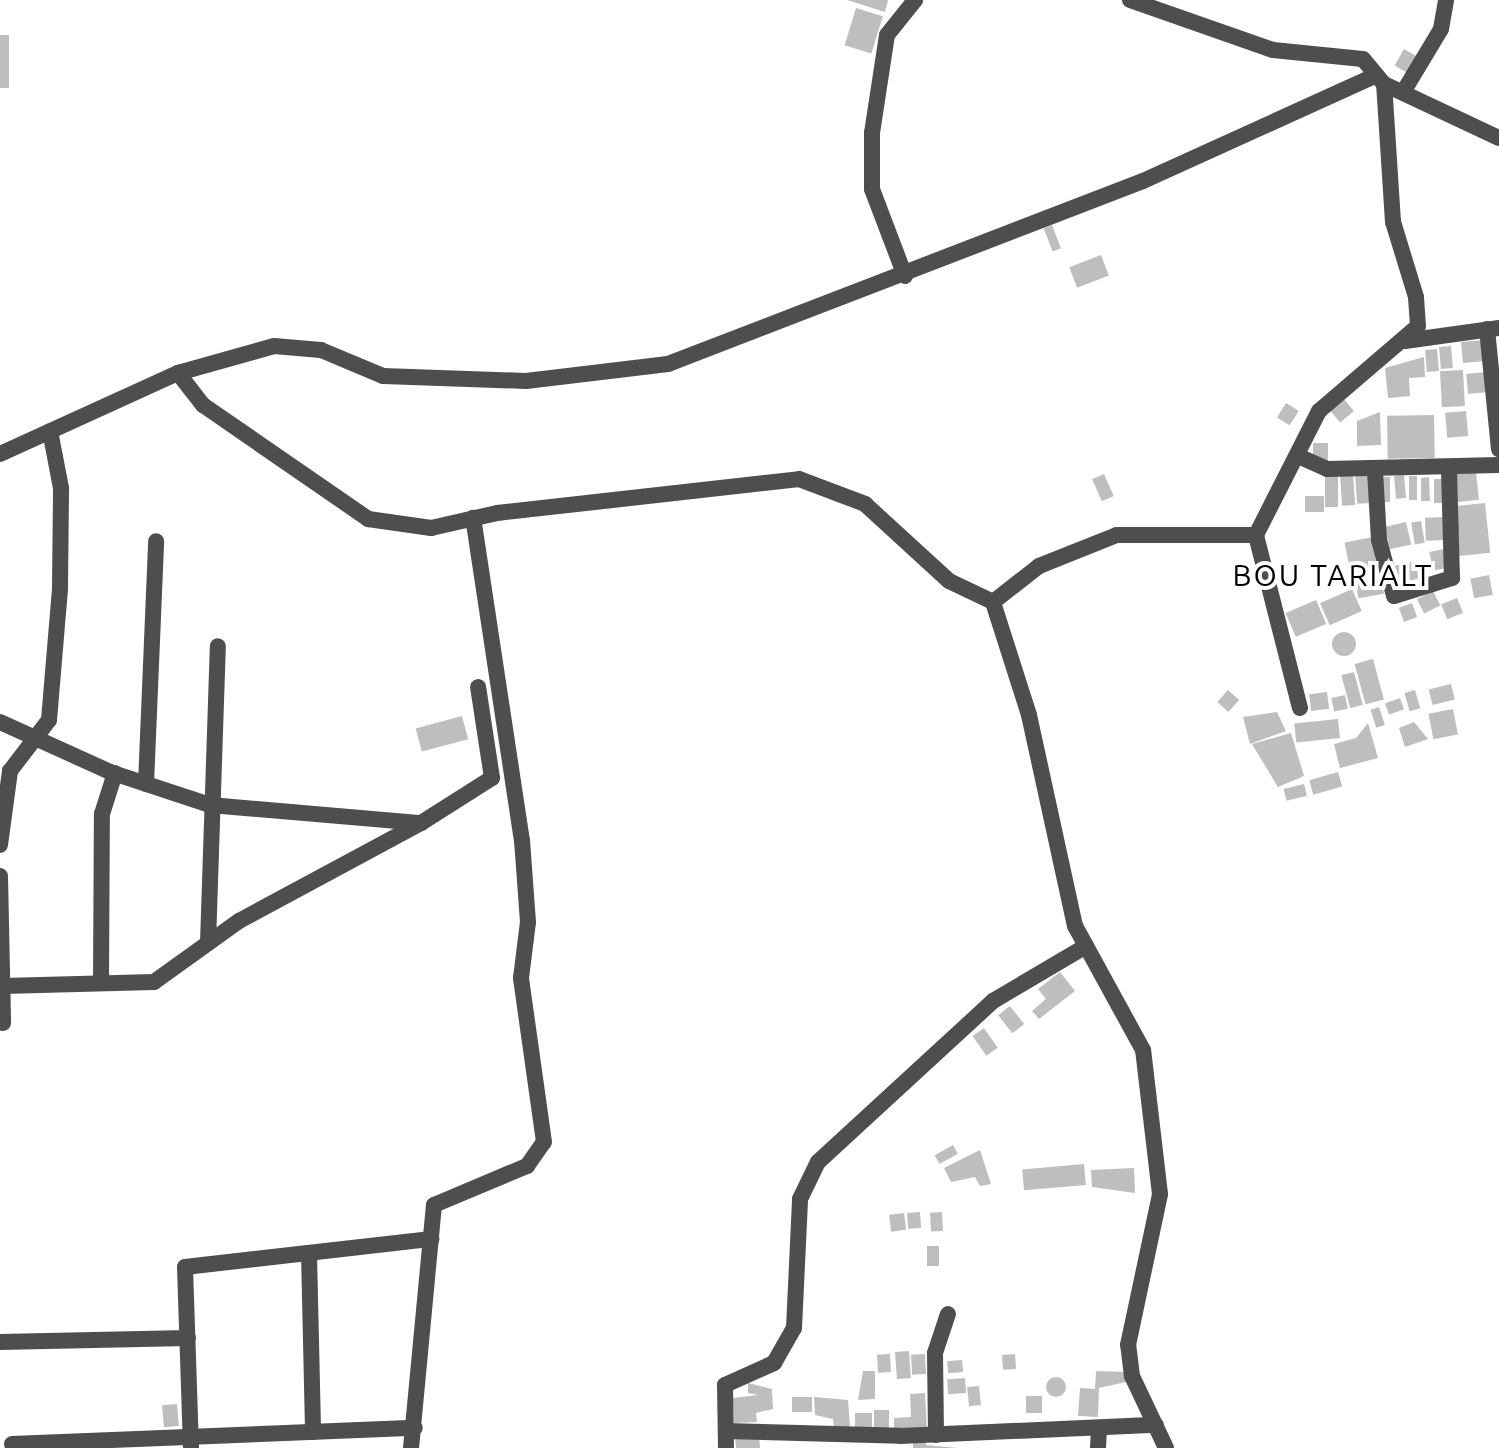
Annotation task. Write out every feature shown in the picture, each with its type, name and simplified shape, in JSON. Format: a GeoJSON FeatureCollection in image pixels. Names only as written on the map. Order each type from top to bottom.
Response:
{"type":"FeatureCollection","features":[{"type":"Feature","properties":{"kind":"street"},"geometry":{"type":"LineString","coordinates":[[905,276],[872,189],[872,133],[887,35],[915,0]]}},
{"type":"Feature","properties":{"kind":"street"},"geometry":{"type":"LineString","coordinates":[[1130,0],[1273,50],[1348,53],[1379,80],[1405,89],[1499,138]]}},
{"type":"Feature","properties":{"kind":"street"},"geometry":{"type":"LineString","coordinates":[[1405,89],[1441,29],[1446,0]]}},
{"type":"Feature","properties":{"kind":"street"},"geometry":{"type":"LineString","coordinates":[[0,454],[178,373],[274,346],[321,350],[383,376],[526,381],[637,371],[905,276],[1143,181],[1379,80]]}},
{"type":"Feature","properties":{"kind":"street"},"geometry":{"type":"LineString","coordinates":[[1300,708],[1256,535],[1330,399],[1399,341],[1414,337],[1420,314],[1393,222],[1379,80]]}},
{"type":"Feature","properties":{"kind":"street"},"geometry":{"type":"LineString","coordinates":[[1399,341],[1493,329],[1499,449]]}},
{"type":"Feature","properties":{"kind":"street"},"geometry":{"type":"LineString","coordinates":[[178,373],[203,405],[368,519],[431,528],[473,518],[749,480],[811,481],[865,504],[949,581],[993,602],[1029,715],[1061,876],[1086,946],[1136,1030],[1150,1081],[1160,1194],[1128,1345],[1132,1376],[1166,1448]]}},
{"type":"Feature","properties":{"kind":"street"},"geometry":{"type":"LineString","coordinates":[[0,845],[10,771],[49,720],[60,588],[61,488],[50,431]]}},
{"type":"Feature","properties":{"kind":"street"},"geometry":{"type":"LineString","coordinates":[[1298,456],[1327,469],[1449,470],[1499,465]]}},
{"type":"Feature","properties":{"kind":"street"},"geometry":{"type":"LineString","coordinates":[[1375,471],[1379,540],[1394,596],[1452,578],[1449,470]]}},
{"type":"Feature","properties":{"kind":"street"},"geometry":{"type":"LineString","coordinates":[[411,1448],[434,1205],[527,1166],[544,1142],[521,978],[528,922],[522,841],[473,518]]}},
{"type":"Feature","properties":{"kind":"street"},"geometry":{"type":"LineString","coordinates":[[993,602],[1039,566],[1117,535],[1256,535]]}},
{"type":"Feature","properties":{"kind":"street"},"geometry":{"type":"LineString","coordinates":[[146,784],[156,541]]}},
{"type":"Feature","properties":{"kind":"street"},"geometry":{"type":"LineString","coordinates":[[208,943],[217,806],[218,646]]}},
{"type":"Feature","properties":{"kind":"street"},"geometry":{"type":"LineString","coordinates":[[3,986],[154,982],[208,943],[421,823],[492,778],[478,687]]}},
{"type":"Feature","properties":{"kind":"street"},"geometry":{"type":"LineString","coordinates":[[0,722],[115,773],[217,806],[421,823]]}},
{"type":"Feature","properties":{"kind":"street"},"geometry":{"type":"LineString","coordinates":[[101,983],[102,814],[115,773]]}},
{"type":"Feature","properties":{"kind":"street"},"geometry":{"type":"LineString","coordinates":[[0,876],[3,1023]]}},
{"type":"Feature","properties":{"kind":"street"},"geometry":{"type":"LineString","coordinates":[[726,1448],[725,1385],[774,1363],[794,1328],[800,1199],[818,1162],[993,1001],[1086,946]]}},
{"type":"Feature","properties":{"kind":"street"},"geometry":{"type":"LineString","coordinates":[[191,1442],[185,1267],[431,1239]]}},
{"type":"Feature","properties":{"kind":"street"},"geometry":{"type":"LineString","coordinates":[[305,1438],[309,1253]]}},
{"type":"Feature","properties":{"kind":"street"},"geometry":{"type":"LineString","coordinates":[[936,1435],[935,1353],[948,1314]]}},
{"type":"Feature","properties":{"kind":"street"},"geometry":{"type":"LineString","coordinates":[[0,1342],[188,1338]]}},
{"type":"Feature","properties":{"kind":"street"},"geometry":{"type":"LineString","coordinates":[[726,1431],[790,1441],[900,1442],[936,1435],[1099,1431],[1156,1425]]}},
{"type":"Feature","properties":{"kind":"street"},"geometry":{"type":"LineString","coordinates":[[12,1444],[251,1441],[415,1428]]}},
{"type":"Feature","properties":{"kind":"street"},"geometry":{"type":"LineString","coordinates":[[1098,1448],[1099,1431]]}},
{"type":"Feature","properties":{"kind":"building"},"geometry":{"type":"Polygon","coordinates":[[[847,0],[888,0],[885,12],[847,0]]]}},
{"type":"Feature","properties":{"kind":"building"},"geometry":{"type":"Polygon","coordinates":[[[856,8],[883,16],[871,53],[845,45],[856,8]]]}},
{"type":"Feature","properties":{"kind":"building"},"geometry":{"type":"Polygon","coordinates":[[[0,35],[9,35],[9,88],[0,88],[0,35]]]}},
{"type":"Feature","properties":{"kind":"building"},"geometry":{"type":"Polygon","coordinates":[[[1404,49],[1418,57],[1408,73],[1394,65],[1404,49]]]}},
{"type":"Feature","properties":{"kind":"building"},"geometry":{"type":"Polygon","coordinates":[[[1052,225],[1061,248],[1053,252],[1044,228],[1052,225]]]}},
{"type":"Feature","properties":{"kind":"building"},"geometry":{"type":"Polygon","coordinates":[[[1101,255],[1109,276],[1077,288],[1069,267],[1101,255]]]}},
{"type":"Feature","properties":{"kind":"building"},"geometry":{"type":"Polygon","coordinates":[[[1484,340],[1486,361],[1463,363],[1461,342],[1484,340]]]}},
{"type":"Feature","properties":{"kind":"building"},"geometry":{"type":"Polygon","coordinates":[[[1451,346],[1453,368],[1441,369],[1439,347],[1451,346]]]}},
{"type":"Feature","properties":{"kind":"building"},"geometry":{"type":"Polygon","coordinates":[[[1437,349],[1439,371],[1427,372],[1425,350],[1437,349]]]}},
{"type":"Feature","properties":{"kind":"building"},"geometry":{"type":"Polygon","coordinates":[[[1424,357],[1425,377],[1409,378],[1410,396],[1388,398],[1385,368],[1424,357]]]}},
{"type":"Feature","properties":{"kind":"building"},"geometry":{"type":"Polygon","coordinates":[[[1463,370],[1465,406],[1442,407],[1440,371],[1463,370]]]}},
{"type":"Feature","properties":{"kind":"building"},"geometry":{"type":"Polygon","coordinates":[[[1486,372],[1488,392],[1468,394],[1466,374],[1486,372]]]}},
{"type":"Feature","properties":{"kind":"building"},"geometry":{"type":"Polygon","coordinates":[[[1343,398],[1354,411],[1340,423],[1329,410],[1343,398]]]}},
{"type":"Feature","properties":{"kind":"building"},"geometry":{"type":"Polygon","coordinates":[[[1286,403],[1299,411],[1290,425],[1277,417],[1286,403]]]}},
{"type":"Feature","properties":{"kind":"building"},"geometry":{"type":"Polygon","coordinates":[[[1466,411],[1468,436],[1447,438],[1445,413],[1466,411]]]}},
{"type":"Feature","properties":{"kind":"building"},"geometry":{"type":"Polygon","coordinates":[[[1380,412],[1381,445],[1357,446],[1357,421],[1380,412]]]}},
{"type":"Feature","properties":{"kind":"building"},"geometry":{"type":"Polygon","coordinates":[[[1434,415],[1435,458],[1388,459],[1387,416],[1434,415]]]}},
{"type":"Feature","properties":{"kind":"building"},"geometry":{"type":"Polygon","coordinates":[[[1313,443],[1328,443],[1328,463],[1313,463],[1313,443]]]}},
{"type":"Feature","properties":{"kind":"building"},"geometry":{"type":"Polygon","coordinates":[[[1476,472],[1479,500],[1454,502],[1451,475],[1476,472]]]}},
{"type":"Feature","properties":{"kind":"building"},"geometry":{"type":"Polygon","coordinates":[[[1368,473],[1370,503],[1357,504],[1355,474],[1368,473]]]}},
{"type":"Feature","properties":{"kind":"building"},"geometry":{"type":"Polygon","coordinates":[[[1104,474],[1114,496],[1102,501],[1092,479],[1104,474]]]}},
{"type":"Feature","properties":{"kind":"building"},"geometry":{"type":"Polygon","coordinates":[[[1353,474],[1355,505],[1342,506],[1340,475],[1353,474]]]}},
{"type":"Feature","properties":{"kind":"building"},"geometry":{"type":"Polygon","coordinates":[[[1404,475],[1406,498],[1396,499],[1394,476],[1404,475]]]}},
{"type":"Feature","properties":{"kind":"building"},"geometry":{"type":"Polygon","coordinates":[[[1325,476],[1338,476],[1338,507],[1325,507],[1325,476]]]}},
{"type":"Feature","properties":{"kind":"building"},"geometry":{"type":"Polygon","coordinates":[[[1409,476],[1417,476],[1417,500],[1409,500],[1409,476]]]}},
{"type":"Feature","properties":{"kind":"building"},"geometry":{"type":"Polygon","coordinates":[[[1379,477],[1390,477],[1390,502],[1379,502],[1379,477]]]}},
{"type":"Feature","properties":{"kind":"building"},"geometry":{"type":"Polygon","coordinates":[[[1429,477],[1430,501],[1421,501],[1421,478],[1429,477]]]}},
{"type":"Feature","properties":{"kind":"building"},"geometry":{"type":"Polygon","coordinates":[[[1434,479],[1442,479],[1442,503],[1434,503],[1434,479]]]}},
{"type":"Feature","properties":{"kind":"building"},"geometry":{"type":"Polygon","coordinates":[[[1305,496],[1324,496],[1324,512],[1305,512],[1305,496]]]}},
{"type":"Feature","properties":{"kind":"building"},"geometry":{"type":"Polygon","coordinates":[[[1485,503],[1490,553],[1459,556],[1454,506],[1485,503]]]}},
{"type":"Feature","properties":{"kind":"building"},"geometry":{"type":"Polygon","coordinates":[[[1444,517],[1445,540],[1426,541],[1425,518],[1444,517]]]}},
{"type":"Feature","properties":{"kind":"building"},"geometry":{"type":"Polygon","coordinates":[[[1421,521],[1425,543],[1415,544],[1411,523],[1421,521]]]}},
{"type":"Feature","properties":{"kind":"building"},"geometry":{"type":"Polygon","coordinates":[[[1406,522],[1411,544],[1390,549],[1385,527],[1406,522]]]}},
{"type":"Feature","properties":{"kind":"building"},"geometry":{"type":"Polygon","coordinates":[[[1373,537],[1379,568],[1351,574],[1345,543],[1373,537]]]}},
{"type":"Feature","properties":{"kind":"building"},"geometry":{"type":"Polygon","coordinates":[[[1444,549],[1448,568],[1433,571],[1429,552],[1444,549]]]}},
{"type":"Feature","properties":{"kind":"building"},"geometry":{"type":"Polygon","coordinates":[[[1415,561],[1419,579],[1397,584],[1393,566],[1415,561]]]}},
{"type":"Feature","properties":{"kind":"building"},"geometry":{"type":"Polygon","coordinates":[[[1489,575],[1493,595],[1474,598],[1470,579],[1489,575]]]}},
{"type":"Feature","properties":{"kind":"building"},"geometry":{"type":"Polygon","coordinates":[[[1381,577],[1384,594],[1358,598],[1355,582],[1381,577]]]}},
{"type":"Feature","properties":{"kind":"building"},"geometry":{"type":"Polygon","coordinates":[[[1352,589],[1362,611],[1330,625],[1320,603],[1352,589]]]}},
{"type":"Feature","properties":{"kind":"building"},"geometry":{"type":"Polygon","coordinates":[[[1433,591],[1440,605],[1424,613],[1417,599],[1433,591]]]}},
{"type":"Feature","properties":{"kind":"building"},"geometry":{"type":"Polygon","coordinates":[[[1457,598],[1463,613],[1447,619],[1441,604],[1457,598]]]}},
{"type":"Feature","properties":{"kind":"building"},"geometry":{"type":"Polygon","coordinates":[[[1316,600],[1326,624],[1296,637],[1286,613],[1316,600]]]}},
{"type":"Feature","properties":{"kind":"building"},"geometry":{"type":"Polygon","coordinates":[[[1412,603],[1417,617],[1404,622],[1399,608],[1412,603]]]}},
{"type":"Feature","properties":{"kind":"building"},"geometry":{"type":"Polygon","coordinates":[[[1344,632],[1353,635],[1356,644],[1353,653],[1344,656],[1335,653],[1332,644],[1335,635],[1344,632]]]}},
{"type":"Feature","properties":{"kind":"building"},"geometry":{"type":"Polygon","coordinates":[[[1373,659],[1384,700],[1366,704],[1355,664],[1373,659]]]}},
{"type":"Feature","properties":{"kind":"building"},"geometry":{"type":"Polygon","coordinates":[[[1354,672],[1363,705],[1350,708],[1341,675],[1354,672]]]}},
{"type":"Feature","properties":{"kind":"building"},"geometry":{"type":"Polygon","coordinates":[[[1451,684],[1455,700],[1433,705],[1429,690],[1451,684]]]}},
{"type":"Feature","properties":{"kind":"building"},"geometry":{"type":"Polygon","coordinates":[[[1228,690],[1239,700],[1228,712],[1217,702],[1228,690]]]}},
{"type":"Feature","properties":{"kind":"building"},"geometry":{"type":"Polygon","coordinates":[[[1415,690],[1420,708],[1410,711],[1404,693],[1415,690]]]}},
{"type":"Feature","properties":{"kind":"building"},"geometry":{"type":"Polygon","coordinates":[[[1327,692],[1329,709],[1311,711],[1309,694],[1327,692]]]}},
{"type":"Feature","properties":{"kind":"building"},"geometry":{"type":"Polygon","coordinates":[[[1345,695],[1348,709],[1334,712],[1331,698],[1345,695]]]}},
{"type":"Feature","properties":{"kind":"building"},"geometry":{"type":"Polygon","coordinates":[[[1400,698],[1404,709],[1389,715],[1385,703],[1400,698]]]}},
{"type":"Feature","properties":{"kind":"building"},"geometry":{"type":"Polygon","coordinates":[[[1379,707],[1385,725],[1376,728],[1370,710],[1379,707]]]}},
{"type":"Feature","properties":{"kind":"building"},"geometry":{"type":"Polygon","coordinates":[[[1453,709],[1458,735],[1433,739],[1428,714],[1453,709]]]}},
{"type":"Feature","properties":{"kind":"building"},"geometry":{"type":"Polygon","coordinates":[[[1277,712],[1286,731],[1250,744],[1243,717],[1277,712]]]}},
{"type":"Feature","properties":{"kind":"building"},"geometry":{"type":"Polygon","coordinates":[[[462,716],[468,739],[422,752],[416,728],[462,716]]]}},
{"type":"Feature","properties":{"kind":"building"},"geometry":{"type":"Polygon","coordinates":[[[1338,719],[1340,738],[1296,742],[1294,724],[1338,719]]]}},
{"type":"Feature","properties":{"kind":"building"},"geometry":{"type":"Polygon","coordinates":[[[1414,722],[1428,739],[1405,747],[1399,728],[1414,722]]]}},
{"type":"Feature","properties":{"kind":"building"},"geometry":{"type":"Polygon","coordinates":[[[1368,723],[1378,758],[1340,768],[1334,744],[1356,738],[1368,723]]]}},
{"type":"Feature","properties":{"kind":"building"},"geometry":{"type":"Polygon","coordinates":[[[1291,733],[1304,776],[1278,787],[1252,744],[1291,733]]]}},
{"type":"Feature","properties":{"kind":"building"},"geometry":{"type":"Polygon","coordinates":[[[1338,772],[1342,786],[1313,795],[1309,780],[1338,772]]]}},
{"type":"Feature","properties":{"kind":"building"},"geometry":{"type":"Polygon","coordinates":[[[1304,784],[1307,796],[1287,801],[1284,789],[1304,784]]]}},
{"type":"Feature","properties":{"kind":"building"},"geometry":{"type":"Polygon","coordinates":[[[1060,972],[1075,991],[1039,1019],[1032,1011],[1046,999],[1038,989],[1060,972]]]}},
{"type":"Feature","properties":{"kind":"building"},"geometry":{"type":"Polygon","coordinates":[[[1010,1006],[1024,1024],[1012,1033],[998,1015],[1010,1006]]]}},
{"type":"Feature","properties":{"kind":"building"},"geometry":{"type":"Polygon","coordinates":[[[984,1028],[998,1048],[986,1056],[973,1036],[984,1028]]]}},
{"type":"Feature","properties":{"kind":"building"},"geometry":{"type":"Polygon","coordinates":[[[953,1145],[958,1154],[939,1164],[935,1155],[953,1145]]]}},
{"type":"Feature","properties":{"kind":"building"},"geometry":{"type":"Polygon","coordinates":[[[980,1150],[991,1184],[980,1186],[975,1177],[951,1182],[944,1168],[980,1150]]]}},
{"type":"Feature","properties":{"kind":"building"},"geometry":{"type":"Polygon","coordinates":[[[1084,1164],[1086,1185],[1024,1190],[1022,1169],[1084,1164]]]}},
{"type":"Feature","properties":{"kind":"building"},"geometry":{"type":"Polygon","coordinates":[[[1134,1168],[1135,1193],[1092,1187],[1091,1170],[1134,1168]]]}},
{"type":"Feature","properties":{"kind":"building"},"geometry":{"type":"Polygon","coordinates":[[[920,1212],[921,1228],[908,1229],[907,1213],[920,1212]]]}},
{"type":"Feature","properties":{"kind":"building"},"geometry":{"type":"Polygon","coordinates":[[[942,1212],[943,1231],[931,1232],[930,1213],[942,1212]]]}},
{"type":"Feature","properties":{"kind":"building"},"geometry":{"type":"Polygon","coordinates":[[[904,1213],[906,1230],[891,1232],[889,1215],[904,1213]]]}},
{"type":"Feature","properties":{"kind":"building"},"geometry":{"type":"Polygon","coordinates":[[[927,1246],[939,1246],[939,1266],[927,1266],[927,1246]]]}},
{"type":"Feature","properties":{"kind":"building"},"geometry":{"type":"Polygon","coordinates":[[[909,1351],[911,1378],[897,1379],[895,1352],[909,1351]]]}},
{"type":"Feature","properties":{"kind":"building"},"geometry":{"type":"Polygon","coordinates":[[[890,1354],[891,1372],[878,1373],[877,1355],[890,1354]]]}},
{"type":"Feature","properties":{"kind":"building"},"geometry":{"type":"Polygon","coordinates":[[[925,1354],[926,1374],[912,1375],[911,1355],[925,1354]]]}},
{"type":"Feature","properties":{"kind":"building"},"geometry":{"type":"Polygon","coordinates":[[[1015,1354],[1016,1369],[1003,1370],[1002,1355],[1015,1354]]]}},
{"type":"Feature","properties":{"kind":"building"},"geometry":{"type":"Polygon","coordinates":[[[962,1360],[963,1372],[948,1373],[947,1361],[962,1360]]]}},
{"type":"Feature","properties":{"kind":"building"},"geometry":{"type":"Polygon","coordinates":[[[863,1371],[875,1371],[875,1399],[858,1400],[863,1371]]]}},
{"type":"Feature","properties":{"kind":"building"},"geometry":{"type":"Polygon","coordinates":[[[1096,1371],[1127,1372],[1126,1382],[1099,1388],[1098,1417],[1078,1416],[1080,1388],[1095,1389],[1096,1371]]]}},
{"type":"Feature","properties":{"kind":"building"},"geometry":{"type":"Polygon","coordinates":[[[1056,1377],[1063,1380],[1066,1387],[1063,1394],[1056,1397],[1049,1394],[1046,1387],[1049,1380],[1056,1377]]]}},
{"type":"Feature","properties":{"kind":"building"},"geometry":{"type":"Polygon","coordinates":[[[965,1378],[966,1393],[948,1394],[947,1379],[965,1378]]]}},
{"type":"Feature","properties":{"kind":"building"},"geometry":{"type":"Polygon","coordinates":[[[748,1383],[772,1389],[773,1409],[756,1413],[757,1422],[734,1423],[733,1398],[758,1395],[748,1393],[748,1383]]]}},
{"type":"Feature","properties":{"kind":"building"},"geometry":{"type":"Polygon","coordinates":[[[979,1386],[981,1405],[969,1406],[967,1387],[979,1386]]]}},
{"type":"Feature","properties":{"kind":"building"},"geometry":{"type":"Polygon","coordinates":[[[925,1393],[927,1432],[894,1433],[894,1418],[911,1417],[910,1394],[925,1393]]]}},
{"type":"Feature","properties":{"kind":"building"},"geometry":{"type":"Polygon","coordinates":[[[1026,1396],[1042,1396],[1042,1413],[1026,1413],[1026,1396]]]}},
{"type":"Feature","properties":{"kind":"building"},"geometry":{"type":"Polygon","coordinates":[[[792,1397],[812,1397],[812,1412],[792,1412],[792,1397]]]}},
{"type":"Feature","properties":{"kind":"building"},"geometry":{"type":"Polygon","coordinates":[[[814,1397],[848,1400],[850,1427],[834,1428],[833,1419],[815,1415],[814,1397]]]}},
{"type":"Feature","properties":{"kind":"building"},"geometry":{"type":"Polygon","coordinates":[[[177,1404],[179,1426],[164,1427],[162,1405],[177,1404]]]}},
{"type":"Feature","properties":{"kind":"building"},"geometry":{"type":"Polygon","coordinates":[[[874,1410],[889,1410],[889,1430],[874,1430],[874,1410]]]}},
{"type":"Feature","properties":{"kind":"building"},"geometry":{"type":"Polygon","coordinates":[[[855,1413],[872,1413],[872,1428],[855,1428],[855,1413]]]}},
{"type":"Feature","properties":{"kind":"building"},"geometry":{"type":"Polygon","coordinates":[[[759,1436],[760,1448],[736,1448],[735,1438],[759,1436]]]}},
{"type":"Feature","properties":{"kind":"building"},"geometry":{"type":"Polygon","coordinates":[[[926,1437],[926,1445],[958,1448],[913,1448],[913,1438],[926,1437]]]}},
{"type":"Feature","properties":{"kind":"district","name":"BOU TARIALT"},"geometry":{"type":"Point","coordinates":[1333,575]}}]}
